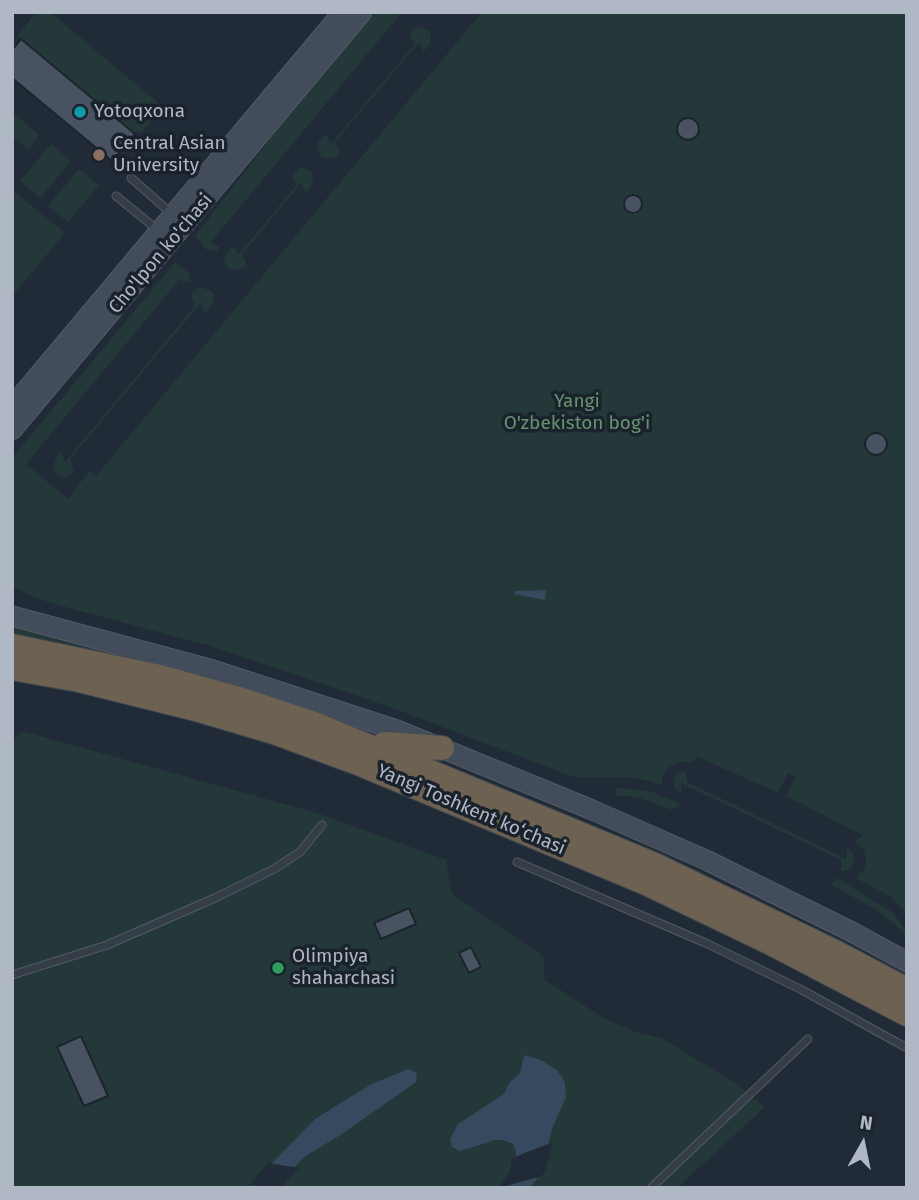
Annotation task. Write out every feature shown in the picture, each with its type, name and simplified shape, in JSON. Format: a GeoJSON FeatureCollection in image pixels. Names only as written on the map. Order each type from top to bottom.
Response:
{"type":"FeatureCollection","features":[{"type":"Feature","properties":{"kind":"highway","name":"Yangi Toshkent ko‘chasi"},"geometry":{"type":"LineString","coordinates":[[12,646],[120,667],[200,687],[278,711],[362,743],[655,865],[816,942],[907,990]]}},
{"type":"Feature","properties":{"kind":"highway","name":"Yangi Toshkent ko‘chasi"},"geometry":{"type":"LineString","coordinates":[[12,668],[105,686],[196,709],[274,732],[358,762],[646,883],[774,944],[907,1014]]}},
{"type":"Feature","properties":{"kind":"highway"},"geometry":{"type":"LineString","coordinates":[[362,743],[442,748]]}},
{"type":"Feature","properties":{"kind":"main road","name":"Cho'lpon ko'chasi"},"geometry":{"type":"LineString","coordinates":[[12,430],[167,235],[174,215],[343,12]]}},
{"type":"Feature","properties":{"kind":"main road","name":"Cho'lpon ko'chasi"},"geometry":{"type":"LineString","coordinates":[[12,407],[362,12]]}},
{"type":"Feature","properties":{"kind":"main road"},"geometry":{"type":"LineString","coordinates":[[12,442],[52,383]]}},
{"type":"Feature","properties":{"kind":"main road"},"geometry":{"type":"LineString","coordinates":[[12,613],[283,691],[397,730],[706,860],[798,904],[907,962]]}},
{"type":"Feature","properties":{"kind":"lane"},"geometry":{"type":"LineString","coordinates":[[131,178],[174,215]]}},
{"type":"Feature","properties":{"kind":"lane"},"geometry":{"type":"LineString","coordinates":[[116,196],[167,235]]}},
{"type":"Feature","properties":{"kind":"lane"},"geometry":{"type":"LineString","coordinates":[[12,975],[107,944],[251,881],[300,852],[322,825]]}},
{"type":"Feature","properties":{"kind":"lane"},"geometry":{"type":"LineString","coordinates":[[517,862],[708,944],[802,990],[907,1048]]}},
{"type":"Feature","properties":{"kind":"lane"},"geometry":{"type":"LineString","coordinates":[[651,1188],[808,1039]]}},
{"type":"Feature","properties":{"kind":"green space"},"geometry":{"type":"Polygon","coordinates":[[[36,12],[50,12],[163,107],[141,133],[138,131],[135,134],[17,36],[36,12]]]}},
{"type":"Feature","properties":{"kind":"green space"},"geometry":{"type":"Polygon","coordinates":[[[375,12],[402,12],[210,243],[220,247],[217,251],[207,250],[195,236],[291,112],[375,12]]]}},
{"type":"Feature","properties":{"kind":"green space","name":"Yangi O'zbekiston bog'i"},"geometry":{"type":"Polygon","coordinates":[[[482,12],[907,12],[907,914],[891,897],[856,878],[866,863],[865,850],[854,842],[863,835],[786,796],[795,777],[788,773],[778,793],[698,757],[690,763],[680,761],[670,766],[663,775],[662,785],[633,777],[574,777],[390,707],[214,647],[51,603],[12,585],[12,458],[175,262],[188,272],[190,282],[179,280],[26,464],[68,499],[89,471],[96,476],[482,12]]]}},
{"type":"Feature","properties":{"kind":"green space"},"geometry":{"type":"Polygon","coordinates":[[[418,26],[430,31],[431,40],[427,48],[423,51],[419,42],[335,142],[340,153],[328,159],[320,156],[317,147],[319,141],[326,134],[331,144],[414,45],[410,34],[418,26]]]}},
{"type":"Feature","properties":{"kind":"green space"},"geometry":{"type":"Polygon","coordinates":[[[12,112],[39,135],[28,149],[12,136],[12,112]]]}},
{"type":"Feature","properties":{"kind":"green space"},"geometry":{"type":"Polygon","coordinates":[[[51,144],[71,161],[40,198],[20,181],[51,144]]]}},
{"type":"Feature","properties":{"kind":"green space"},"geometry":{"type":"Polygon","coordinates":[[[301,167],[312,172],[310,189],[305,192],[301,183],[242,254],[247,265],[235,271],[227,267],[224,258],[226,253],[233,246],[238,255],[296,186],[292,175],[301,167]]]}},
{"type":"Feature","properties":{"kind":"green space"},"geometry":{"type":"Polygon","coordinates":[[[79,169],[99,185],[68,222],[48,206],[79,169]]]}},
{"type":"Feature","properties":{"kind":"green space"},"geometry":{"type":"Polygon","coordinates":[[[12,190],[65,233],[12,296],[12,190]]]}},
{"type":"Feature","properties":{"kind":"green space"},"geometry":{"type":"Polygon","coordinates":[[[198,287],[210,290],[214,295],[213,303],[205,314],[200,304],[70,459],[74,471],[66,477],[57,475],[53,468],[56,457],[61,452],[65,462],[195,306],[191,294],[198,287]]]}},
{"type":"Feature","properties":{"kind":"green space"},"geometry":{"type":"Polygon","coordinates":[[[12,624],[285,699],[12,636],[12,624]]]}},
{"type":"Feature","properties":{"kind":"green space","name":"Olimpiya shaharchasi"},"geometry":{"type":"Polygon","coordinates":[[[22,731],[317,813],[446,860],[452,894],[543,956],[545,980],[605,1019],[633,1031],[663,1039],[737,1084],[765,1107],[677,1188],[12,1188],[12,741],[22,731]]]}},
{"type":"Feature","properties":{"kind":"green space"},"geometry":{"type":"Polygon","coordinates":[[[686,772],[687,782],[846,859],[847,848],[855,857],[853,865],[848,870],[841,871],[841,860],[681,783],[681,793],[673,783],[675,776],[686,772]]]}},
{"type":"Feature","properties":{"kind":"green space"},"geometry":{"type":"Polygon","coordinates":[[[616,787],[652,792],[681,804],[672,810],[640,798],[615,795],[616,787]]]}},
{"type":"Feature","properties":{"kind":"green space"},"geometry":{"type":"Polygon","coordinates":[[[837,878],[892,912],[907,931],[907,935],[877,910],[831,885],[837,878]]]}},
{"type":"Feature","properties":{"kind":"water"},"geometry":{"type":"Polygon","coordinates":[[[546,590],[545,600],[514,594],[515,591],[546,590]]]}},
{"type":"Feature","properties":{"kind":"water"},"geometry":{"type":"Polygon","coordinates":[[[524,1055],[541,1060],[557,1070],[565,1082],[566,1097],[552,1129],[543,1167],[536,1180],[530,1188],[503,1188],[515,1166],[516,1152],[513,1144],[495,1140],[460,1151],[452,1147],[450,1139],[458,1124],[504,1094],[509,1083],[520,1073],[524,1055]]]}},
{"type":"Feature","properties":{"kind":"water"},"geometry":{"type":"Polygon","coordinates":[[[408,1069],[417,1073],[416,1082],[304,1157],[275,1188],[248,1188],[315,1119],[370,1085],[408,1069]]]}},
{"type":"Feature","properties":{"kind":"pier"},"geometry":{"type":"Polygon","coordinates":[[[553,1142],[542,1176],[499,1188],[510,1170],[512,1158],[553,1142]]]}},
{"type":"Feature","properties":{"kind":"pier"},"geometry":{"type":"Polygon","coordinates":[[[268,1163],[299,1168],[280,1188],[249,1185],[268,1163]]]}},
{"type":"Feature","properties":{"kind":"building","name":"Yotoqxona"},"geometry":{"type":"Polygon","coordinates":[[[21,39],[135,134],[112,161],[12,78],[12,50],[21,39]]]}},
{"type":"Feature","properties":{"kind":"building"},"geometry":{"type":"Polygon","coordinates":[[[688,118],[696,121],[699,129],[696,137],[688,140],[680,137],[677,129],[680,121],[688,118]]]}},
{"type":"Feature","properties":{"kind":"building"},"geometry":{"type":"Polygon","coordinates":[[[629,195],[637,195],[642,204],[640,211],[629,213],[624,208],[624,200],[629,195]]]}},
{"type":"Feature","properties":{"kind":"building"},"geometry":{"type":"Polygon","coordinates":[[[876,433],[884,436],[887,444],[884,452],[876,455],[868,452],[865,444],[868,436],[876,433]]]}},
{"type":"Feature","properties":{"kind":"building"},"geometry":{"type":"Polygon","coordinates":[[[409,908],[416,924],[381,939],[374,923],[409,908]]]}},
{"type":"Feature","properties":{"kind":"building"},"geometry":{"type":"Polygon","coordinates":[[[471,947],[481,967],[469,973],[459,953],[471,947]]]}},
{"type":"Feature","properties":{"kind":"building"},"geometry":{"type":"Polygon","coordinates":[[[81,1036],[108,1096],[84,1106],[57,1047],[81,1036]]]}},
{"type":"Feature","properties":{"kind":"place","name":"Yotoqxona"},"geometry":{"type":"Point","coordinates":[80,112]}},
{"type":"Feature","properties":{"kind":"place","name":"Central Asian University"},"geometry":{"type":"Point","coordinates":[99,155]}},
{"type":"Feature","properties":{"kind":"place","name":"Olimpiya shaharchasi"},"geometry":{"type":"Point","coordinates":[278,968]}}]}
